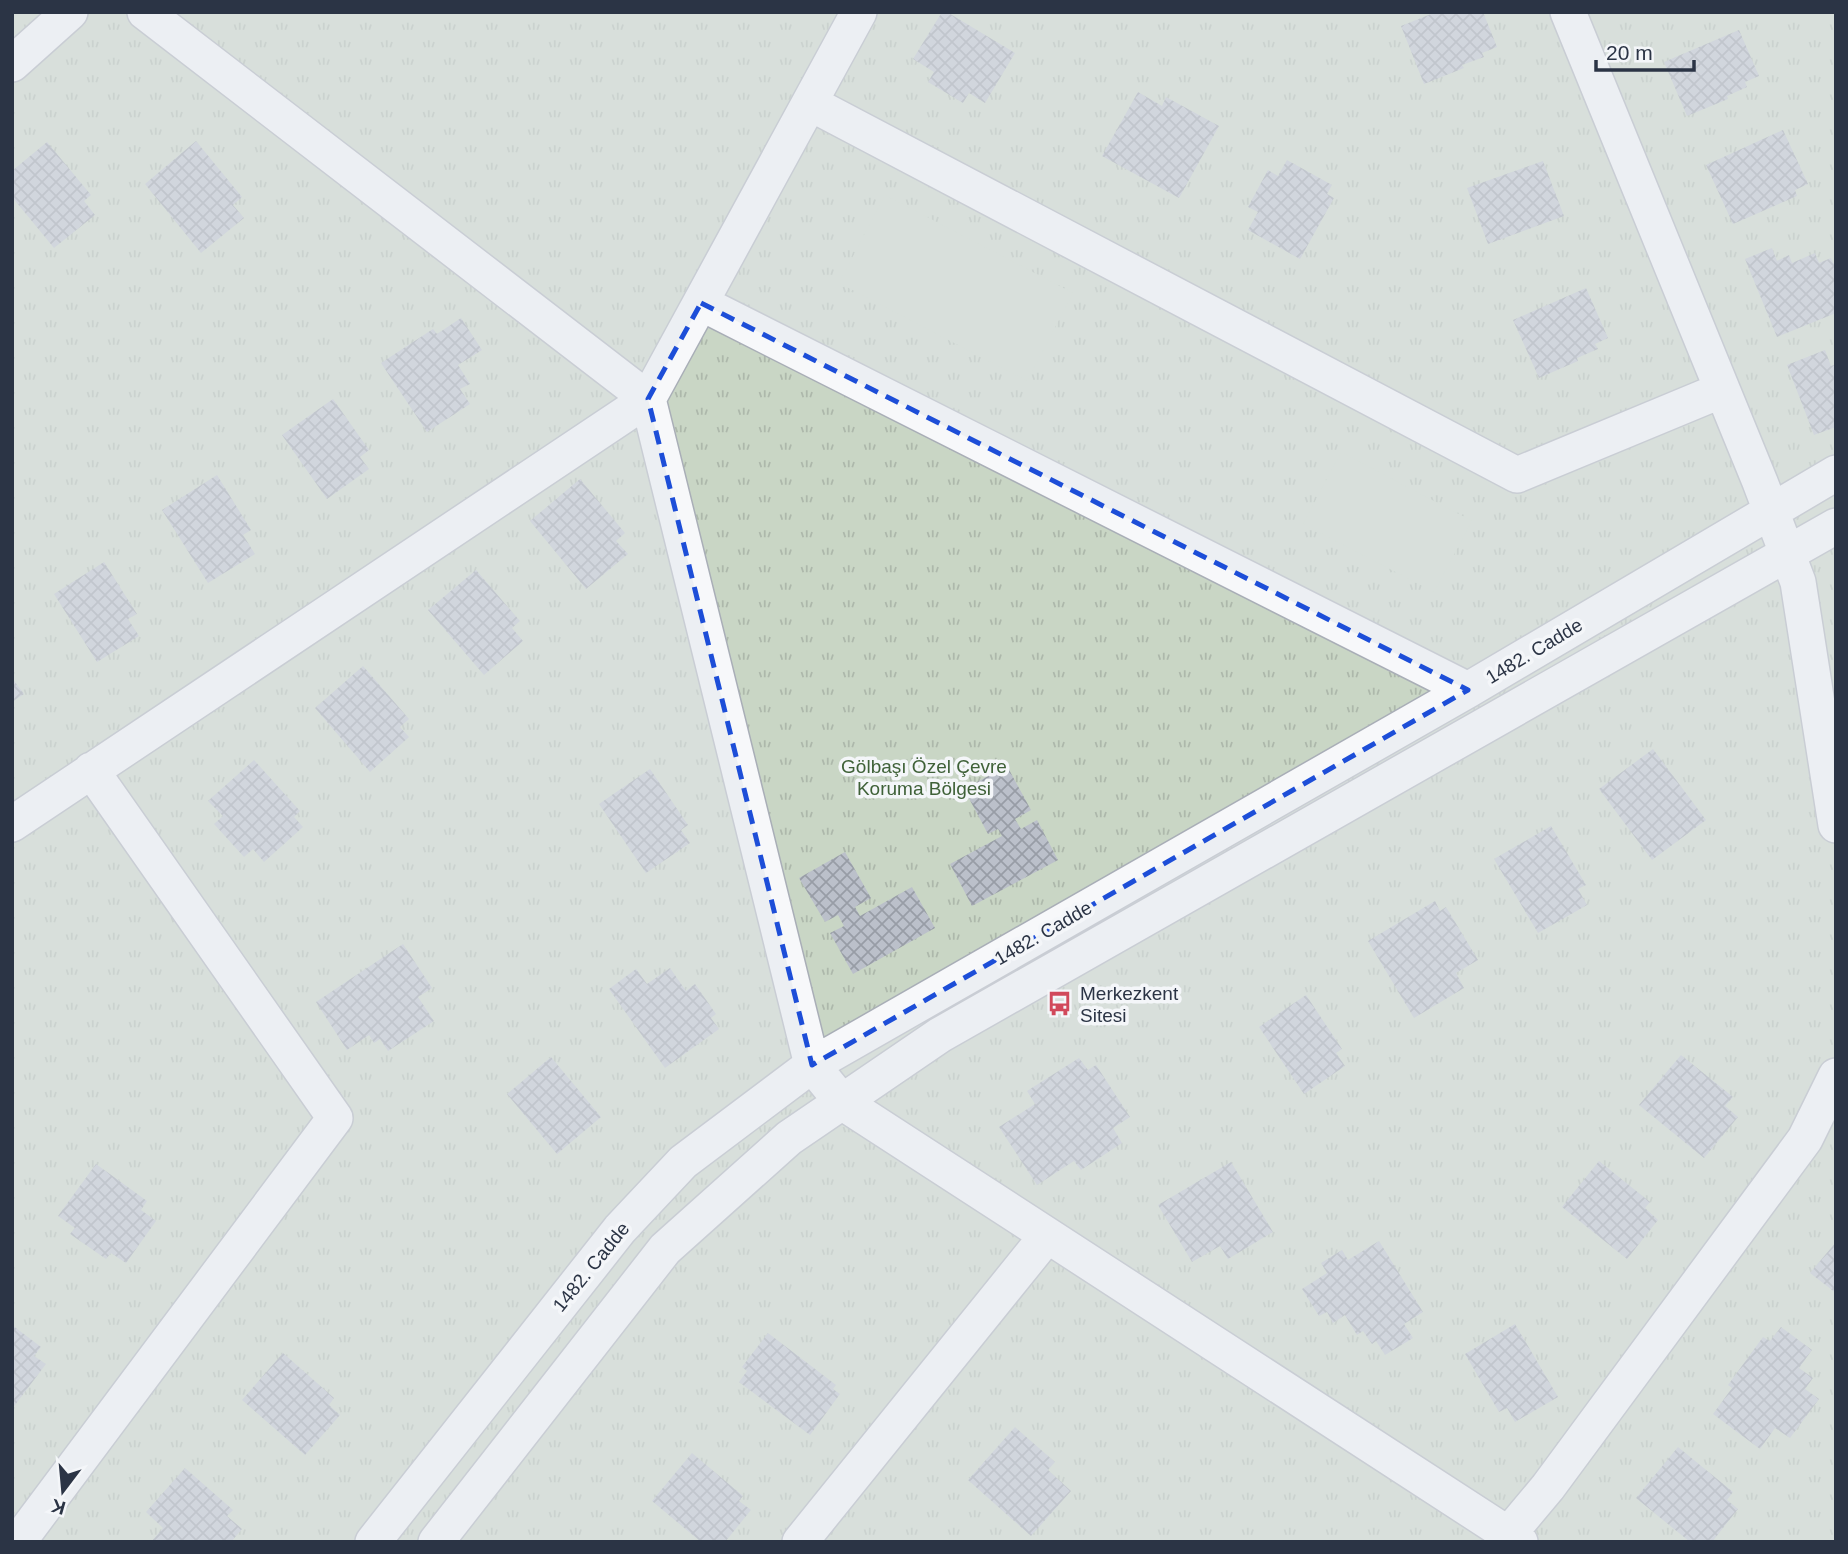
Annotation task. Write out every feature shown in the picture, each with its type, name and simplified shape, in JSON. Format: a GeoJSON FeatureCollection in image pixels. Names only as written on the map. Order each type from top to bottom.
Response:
{"type":"FeatureCollection","features":[{"type":"Feature","properties":{"kind":"street"},"geometry":{"type":"LineString","coordinates":[[12,64],[70,12]]}},
{"type":"Feature","properties":{"kind":"street"},"geometry":{"type":"LineString","coordinates":[[145,12],[648,399],[812,1065],[842,1102],[1510,1539],[1805,1139],[1836,1076]]}},
{"type":"Feature","properties":{"kind":"street"},"geometry":{"type":"LineString","coordinates":[[12,824],[648,399],[859,12]]}},
{"type":"Feature","properties":{"kind":"street"},"geometry":{"type":"LineString","coordinates":[[1568,12],[1798,582],[1836,825]]}},
{"type":"Feature","properties":{"kind":"street"},"geometry":{"type":"LineString","coordinates":[[810,103],[1517,475],[1722,390]]}},
{"type":"Feature","properties":{"kind":"street"},"geometry":{"type":"LineString","coordinates":[[701,303],[1468,690]]}},
{"type":"Feature","properties":{"kind":"street","name":"1482. Cadde"},"geometry":{"type":"LineString","coordinates":[[373,1542],[620,1229],[683,1162],[812,1065],[1468,690],[1836,473]]}},
{"type":"Feature","properties":{"kind":"street","name":"1482. Cadde"},"geometry":{"type":"LineString","coordinates":[[436,1542],[665,1249],[789,1138],[940,1035],[1785,552],[1836,526]]}},
{"type":"Feature","properties":{"kind":"street"},"geometry":{"type":"LineString","coordinates":[[18,1542],[335,1118],[91,770]]}},
{"type":"Feature","properties":{"kind":"street"},"geometry":{"type":"LineString","coordinates":[[800,1542],[1046,1237]]}},
{"type":"Feature","properties":{"kind":"highlighted area"},"geometry":{"type":"Polygon","coordinates":[[[701,303],[1468,690],[812,1065],[648,399],[701,303]]]}},
{"type":"Feature","properties":{"kind":"green space","name":"Gölbaşı Özel Çevre Koruma Bölgesi"},"geometry":{"type":"Polygon","coordinates":[[[12,12],[1836,12],[1836,1542],[12,1542],[12,12]]]}},
{"type":"Feature","properties":{"kind":"green space"},"geometry":{"type":"Polygon","coordinates":[[[885,195],[1073,293],[1027,381],[839,283],[885,195]]]}},
{"type":"Feature","properties":{"kind":"green space"},"geometry":{"type":"Polygon","coordinates":[[[1341,452],[1472,521],[1434,592],[1303,524],[1341,452]]]}},
{"type":"Feature","properties":{"kind":"building"},"geometry":{"type":"Polygon","coordinates":[[[942,12],[947,12],[1015,53],[985,103],[969,93],[963,103],[928,82],[934,72],[913,59],[942,12]]]}},
{"type":"Feature","properties":{"kind":"building"},"geometry":{"type":"Polygon","coordinates":[[[1436,12],[1483,12],[1497,47],[1482,53],[1484,57],[1462,65],[1464,68],[1424,84],[1401,26],[1436,12]]]}},
{"type":"Feature","properties":{"kind":"building"},"geometry":{"type":"Polygon","coordinates":[[[1739,30],[1759,76],[1745,82],[1747,87],[1727,96],[1728,99],[1687,116],[1664,62],[1739,30]]]}},
{"type":"Feature","properties":{"kind":"building"},"geometry":{"type":"Polygon","coordinates":[[[1138,92],[1162,106],[1166,97],[1219,126],[1179,198],[1102,156],[1138,92]]]}},
{"type":"Feature","properties":{"kind":"building"},"geometry":{"type":"Polygon","coordinates":[[[1783,130],[1808,184],[1795,190],[1797,196],[1733,224],[1706,165],[1783,130]]]}},
{"type":"Feature","properties":{"kind":"building"},"geometry":{"type":"Polygon","coordinates":[[[196,141],[242,197],[233,205],[244,218],[201,253],[145,184],[196,141]]]}},
{"type":"Feature","properties":{"kind":"building"},"geometry":{"type":"Polygon","coordinates":[[[47,142],[91,195],[84,201],[95,215],[54,248],[12,197],[12,171],[47,142]]]}},
{"type":"Feature","properties":{"kind":"building"},"geometry":{"type":"Polygon","coordinates":[[[1287,160],[1332,185],[1327,194],[1334,198],[1300,259],[1248,230],[1258,212],[1248,207],[1268,170],[1278,176],[1287,160]]]}},
{"type":"Feature","properties":{"kind":"building"},"geometry":{"type":"Polygon","coordinates":[[[1543,161],[1564,216],[1488,244],[1467,188],[1543,161]]]}},
{"type":"Feature","properties":{"kind":"building"},"geometry":{"type":"Polygon","coordinates":[[[1772,248],[1777,261],[1789,255],[1792,263],[1815,253],[1819,263],[1831,258],[1833,263],[1836,262],[1836,313],[1777,337],[1745,259],[1772,248]]]}},
{"type":"Feature","properties":{"kind":"building"},"geometry":{"type":"Polygon","coordinates":[[[1586,288],[1608,338],[1595,344],[1598,349],[1577,358],[1578,361],[1539,378],[1513,320],[1586,288]]]}},
{"type":"Feature","properties":{"kind":"building"},"geometry":{"type":"Polygon","coordinates":[[[461,318],[482,350],[458,365],[470,384],[460,389],[470,404],[427,432],[381,363],[433,329],[437,334],[461,318]]]}},
{"type":"Feature","properties":{"kind":"building"},"geometry":{"type":"Polygon","coordinates":[[[1825,350],[1831,366],[1836,364],[1836,427],[1814,435],[1787,365],[1825,350]]]}},
{"type":"Feature","properties":{"kind":"building"},"geometry":{"type":"Polygon","coordinates":[[[333,399],[369,450],[360,457],[369,469],[327,499],[282,435],[333,399]]]}},
{"type":"Feature","properties":{"kind":"building"},"geometry":{"type":"Polygon","coordinates":[[[217,475],[251,530],[243,535],[255,554],[208,583],[162,510],[217,475]]]}},
{"type":"Feature","properties":{"kind":"building"},"geometry":{"type":"Polygon","coordinates":[[[580,479],[625,533],[616,541],[628,554],[586,589],[530,521],[580,479]]]}},
{"type":"Feature","properties":{"kind":"building"},"geometry":{"type":"Polygon","coordinates":[[[104,562],[137,614],[128,619],[139,636],[97,662],[54,594],[104,562]]]}},
{"type":"Feature","properties":{"kind":"building"},"geometry":{"type":"Polygon","coordinates":[[[476,570],[520,621],[512,628],[523,641],[484,675],[428,610],[476,570]]]}},
{"type":"Feature","properties":{"kind":"building"},"geometry":{"type":"Polygon","coordinates":[[[363,666],[409,719],[400,727],[409,737],[370,772],[315,708],[363,666]]]}},
{"type":"Feature","properties":{"kind":"building"},"geometry":{"type":"Polygon","coordinates":[[[12,678],[24,694],[12,702],[12,678]]]}},
{"type":"Feature","properties":{"kind":"building"},"geometry":{"type":"Polygon","coordinates":[[[1653,749],[1706,820],[1652,860],[1599,789],[1653,749]]]}},
{"type":"Feature","properties":{"kind":"building"},"geometry":{"type":"Polygon","coordinates":[[[254,760],[300,811],[294,817],[303,827],[264,862],[253,849],[244,857],[214,824],[223,816],[208,801],[254,760]]]}},
{"type":"Feature","properties":{"kind":"building"},"geometry":{"type":"Polygon","coordinates":[[[1007,766],[1031,810],[1015,819],[1021,829],[1037,820],[1058,860],[972,906],[950,864],[1002,836],[998,829],[988,834],[964,789],[1007,766]]]}},
{"type":"Feature","properties":{"kind":"building"},"geometry":{"type":"Polygon","coordinates":[[[650,769],[688,825],[681,830],[690,843],[646,873],[599,804],[650,769]]]}},
{"type":"Feature","properties":{"kind":"building"},"geometry":{"type":"Polygon","coordinates":[[[1551,826],[1586,885],[1578,889],[1587,905],[1538,933],[1494,859],[1551,826]]]}},
{"type":"Feature","properties":{"kind":"building"},"geometry":{"type":"Polygon","coordinates":[[[845,852],[871,898],[855,907],[860,916],[912,887],[935,928],[853,974],[830,933],[844,926],[838,915],[825,922],[799,878],[845,852]]]}},
{"type":"Feature","properties":{"kind":"building"},"geometry":{"type":"Polygon","coordinates":[[[1435,901],[1440,911],[1446,907],[1478,960],[1456,973],[1464,988],[1414,1018],[1368,941],[1435,901]]]}},
{"type":"Feature","properties":{"kind":"building"},"geometry":{"type":"Polygon","coordinates":[[[403,944],[432,988],[418,997],[434,1021],[388,1051],[380,1039],[374,1043],[369,1035],[347,1050],[316,1002],[403,944]]]}},
{"type":"Feature","properties":{"kind":"building"},"geometry":{"type":"Polygon","coordinates":[[[670,968],[686,991],[695,984],[716,1014],[711,1018],[719,1029],[665,1068],[609,989],[636,969],[647,984],[670,968]]]}},
{"type":"Feature","properties":{"kind":"building"},"geometry":{"type":"Polygon","coordinates":[[[1306,995],[1342,1049],[1336,1053],[1345,1066],[1304,1094],[1259,1027],[1306,995]]]}},
{"type":"Feature","properties":{"kind":"building"},"geometry":{"type":"Polygon","coordinates":[[[1681,1055],[1733,1097],[1725,1106],[1738,1117],[1704,1158],[1639,1105],[1681,1055]]]}},
{"type":"Feature","properties":{"kind":"building"},"geometry":{"type":"Polygon","coordinates":[[[551,1057],[601,1117],[557,1154],[507,1094],[551,1057]]]}},
{"type":"Feature","properties":{"kind":"building"},"geometry":{"type":"Polygon","coordinates":[[[1079,1058],[1088,1070],[1096,1065],[1130,1117],[1113,1128],[1122,1143],[1081,1170],[1074,1161],[1037,1185],[999,1127],[1035,1104],[1027,1091],[1079,1058]]]}},
{"type":"Feature","properties":{"kind":"building"},"geometry":{"type":"Polygon","coordinates":[[[1599,1161],[1650,1202],[1645,1208],[1658,1220],[1627,1259],[1562,1207],[1599,1161]]]}},
{"type":"Feature","properties":{"kind":"building"},"geometry":{"type":"Polygon","coordinates":[[[1231,1162],[1273,1232],[1228,1259],[1220,1246],[1192,1262],[1158,1205],[1231,1162]]]}},
{"type":"Feature","properties":{"kind":"building"},"geometry":{"type":"Polygon","coordinates":[[[96,1164],[147,1201],[141,1210],[156,1221],[126,1263],[111,1253],[106,1259],[70,1234],[75,1228],[58,1216],[96,1164]]]}},
{"type":"Feature","properties":{"kind":"building"},"geometry":{"type":"Polygon","coordinates":[[[1379,1241],[1423,1312],[1404,1324],[1413,1338],[1385,1355],[1376,1341],[1372,1344],[1363,1331],[1357,1335],[1345,1315],[1333,1323],[1327,1312],[1319,1316],[1302,1289],[1327,1273],[1321,1263],[1342,1250],[1348,1260],[1379,1241]]]}},
{"type":"Feature","properties":{"kind":"building"},"geometry":{"type":"Polygon","coordinates":[[[1836,1242],[1836,1293],[1810,1273],[1836,1242]]]}},
{"type":"Feature","properties":{"kind":"building"},"geometry":{"type":"Polygon","coordinates":[[[1515,1324],[1558,1397],[1515,1422],[1507,1408],[1499,1412],[1465,1354],[1515,1324]]]}},
{"type":"Feature","properties":{"kind":"building"},"geometry":{"type":"Polygon","coordinates":[[[12,1325],[41,1347],[34,1356],[46,1364],[12,1409],[12,1325]]]}},
{"type":"Feature","properties":{"kind":"building"},"geometry":{"type":"Polygon","coordinates":[[[1781,1327],[1812,1350],[1799,1368],[1813,1378],[1805,1389],[1819,1399],[1790,1438],[1775,1428],[1760,1449],[1713,1414],[1732,1388],[1728,1385],[1763,1337],[1770,1341],[1781,1327]]]}},
{"type":"Feature","properties":{"kind":"building"},"geometry":{"type":"Polygon","coordinates":[[[768,1333],[836,1385],[833,1389],[840,1394],[810,1435],[739,1382],[747,1371],[742,1367],[768,1333]]]}},
{"type":"Feature","properties":{"kind":"building"},"geometry":{"type":"Polygon","coordinates":[[[283,1353],[334,1398],[329,1405],[340,1415],[305,1455],[242,1400],[283,1353]]]}},
{"type":"Feature","properties":{"kind":"building"},"geometry":{"type":"Polygon","coordinates":[[[1015,1427],[1055,1462],[1048,1470],[1071,1491],[1031,1536],[968,1480],[1015,1427]]]}},
{"type":"Feature","properties":{"kind":"building"},"geometry":{"type":"Polygon","coordinates":[[[1678,1447],[1733,1492],[1727,1500],[1738,1509],[1712,1542],[1690,1542],[1636,1498],[1678,1447]]]}},
{"type":"Feature","properties":{"kind":"building"},"geometry":{"type":"Polygon","coordinates":[[[692,1453],[743,1496],[739,1501],[751,1510],[725,1542],[701,1542],[652,1501],[692,1453]]]}},
{"type":"Feature","properties":{"kind":"building"},"geometry":{"type":"Polygon","coordinates":[[[185,1468],[233,1510],[227,1516],[242,1529],[231,1542],[151,1542],[163,1528],[146,1512],[185,1468]]]}},
{"type":"Feature","properties":{"kind":"place","name":"Merkezkent Sitesi"},"geometry":{"type":"Point","coordinates":[1060,1004]}}]}
